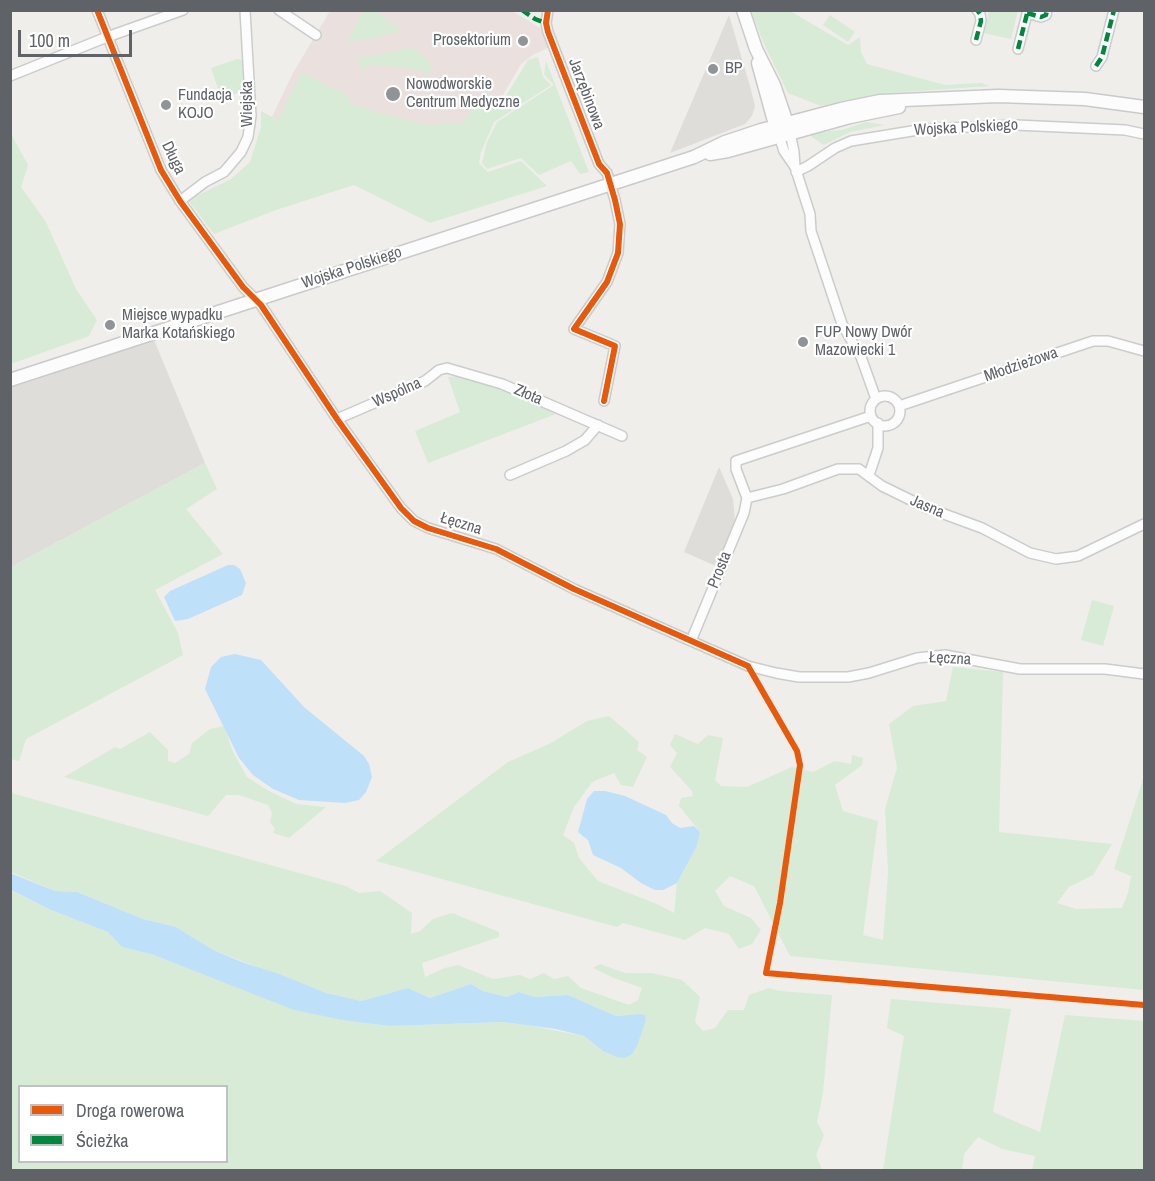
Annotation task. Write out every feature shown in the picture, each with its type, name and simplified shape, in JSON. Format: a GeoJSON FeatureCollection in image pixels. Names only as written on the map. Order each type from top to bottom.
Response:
{"type":"FeatureCollection","features":[{"type":"Feature","properties":{"kind":"main road"},"geometry":{"type":"LineString","coordinates":[[742,10],[756,50],[774,85],[783,129]]}},
{"type":"Feature","properties":{"kind":"main road","name":"Wojska Polskiego"},"geometry":{"type":"LineString","coordinates":[[10,380],[694,157],[725,142],[783,129],[880,101],[1040,96],[1144,107]]}},
{"type":"Feature","properties":{"kind":"street","name":"Długa"},"geometry":{"type":"LineString","coordinates":[[98,10],[161,171],[243,288],[255,300]]}},
{"type":"Feature","properties":{"kind":"street"},"geometry":{"type":"LineString","coordinates":[[10,76],[107,37],[183,10]]}},
{"type":"Feature","properties":{"kind":"street","name":"Wiejska"},"geometry":{"type":"LineString","coordinates":[[180,201],[205,182],[225,172],[241,152],[248,137],[251,116],[245,10]]}},
{"type":"Feature","properties":{"kind":"street"},"geometry":{"type":"LineString","coordinates":[[279,10],[316,35]]}},
{"type":"Feature","properties":{"kind":"street","name":"Jarzębinowa"},"geometry":{"type":"LineString","coordinates":[[548,10],[546,23],[548,32],[599,164],[607,173],[620,224],[618,253],[607,282],[574,329],[615,346],[604,401]]}},
{"type":"Feature","properties":{"kind":"street"},"geometry":{"type":"LineString","coordinates":[[976,40],[981,21],[977,10]]}},
{"type":"Feature","properties":{"kind":"street"},"geometry":{"type":"LineString","coordinates":[[1018,49],[1028,12],[1041,17],[1046,15],[1047,10]]}},
{"type":"Feature","properties":{"kind":"street"},"geometry":{"type":"LineString","coordinates":[[1096,66],[1101,57],[1114,10]]}},
{"type":"Feature","properties":{"kind":"street","name":"Wojska Polskiego"},"geometry":{"type":"LineString","coordinates":[[796,169],[808,166],[835,148],[851,141],[924,129],[1016,125],[1125,130],[1144,134]]}},
{"type":"Feature","properties":{"kind":"street"},"geometry":{"type":"LineString","coordinates":[[783,129],[794,152],[796,169],[810,214],[812,231],[839,317],[861,357],[876,399]]}},
{"type":"Feature","properties":{"kind":"street","name":"Łęczna"},"geometry":{"type":"LineString","coordinates":[[255,300],[261,305],[337,419],[401,508],[414,521],[428,528],[496,549],[574,589],[748,666],[799,677],[848,677],[917,658],[945,655],[1020,669],[1105,669],[1144,674]]}},
{"type":"Feature","properties":{"kind":"street","name":"Młodzieżowa"},"geometry":{"type":"LineString","coordinates":[[899,406],[1093,341],[1108,341],[1144,351]]}},
{"type":"Feature","properties":{"kind":"street","name":"Wspólna"},"geometry":{"type":"LineString","coordinates":[[337,419],[425,381],[439,370],[456,370]]}},
{"type":"Feature","properties":{"kind":"street","name":"Złota"},"geometry":{"type":"LineString","coordinates":[[456,370],[502,384],[622,436]]}},
{"type":"Feature","properties":{"kind":"street"},"geometry":{"type":"LineString","coordinates":[[747,498],[736,470],[736,461],[874,420],[885,426],[891,424],[897,420],[900,413],[899,406],[893,398],[887,396],[876,399],[870,410],[874,420],[878,448],[869,476]]}},
{"type":"Feature","properties":{"kind":"street"},"geometry":{"type":"LineString","coordinates":[[510,475],[566,451],[585,440],[598,425]]}},
{"type":"Feature","properties":{"kind":"street","name":"Jasna"},"geometry":{"type":"LineString","coordinates":[[747,498],[783,489],[838,469],[859,469],[882,486],[925,507],[982,528],[1030,552],[1056,559],[1078,556],[1144,524]]}},
{"type":"Feature","properties":{"kind":"street","name":"Prosta"},"geometry":{"type":"LineString","coordinates":[[691,641],[744,513],[747,498]]}},
{"type":"Feature","properties":{"kind":"shaded area","name":"Nowodworskie Centrum Medyczne"},"geometry":{"type":"Polygon","coordinates":[[[330,11],[512,11],[542,29],[555,45],[534,54],[521,64],[431,219],[268,125],[293,73],[330,11]]]}},
{"type":"Feature","properties":{"kind":"shaded area"},"geometry":{"type":"Polygon","coordinates":[[[729,15],[755,106],[752,116],[745,124],[670,153],[729,15]]]}},
{"type":"Feature","properties":{"kind":"shaded area"},"geometry":{"type":"Polygon","coordinates":[[[154,340],[205,463],[11,567],[10,388],[154,340]]]}},
{"type":"Feature","properties":{"kind":"shaded area"},"geometry":{"type":"Polygon","coordinates":[[[719,467],[733,499],[735,521],[716,566],[684,552],[719,467]]]}},
{"type":"Feature","properties":{"kind":"green space"},"geometry":{"type":"Polygon","coordinates":[[[363,11],[374,11],[399,28],[398,32],[346,43],[363,11]]]}},
{"type":"Feature","properties":{"kind":"green space"},"geometry":{"type":"Polygon","coordinates":[[[751,11],[790,11],[848,45],[860,37],[861,52],[867,64],[945,85],[981,83],[990,86],[889,93],[821,106],[788,93],[751,11]]]}},
{"type":"Feature","properties":{"kind":"green space"},"geometry":{"type":"Polygon","coordinates":[[[989,11],[1018,11],[1011,39],[983,33],[989,11]]]}},
{"type":"Feature","properties":{"kind":"green space"},"geometry":{"type":"Polygon","coordinates":[[[830,15],[855,32],[848,42],[823,25],[830,15]]]}},
{"type":"Feature","properties":{"kind":"green space"},"geometry":{"type":"Polygon","coordinates":[[[409,48],[417,50],[431,63],[430,73],[424,76],[424,70],[368,64],[363,71],[357,59],[409,48]]]}},
{"type":"Feature","properties":{"kind":"green space"},"geometry":{"type":"Polygon","coordinates":[[[538,57],[543,77],[551,85],[494,122],[481,152],[479,163],[488,172],[521,161],[547,186],[430,223],[354,185],[276,210],[214,234],[188,200],[231,179],[250,162],[261,127],[261,111],[278,120],[302,72],[348,96],[350,104],[424,125],[462,123],[487,92],[503,101],[528,60],[538,57]]]}},
{"type":"Feature","properties":{"kind":"green space"},"geometry":{"type":"Polygon","coordinates":[[[237,59],[244,60],[246,91],[221,98],[211,68],[237,59]]]}},
{"type":"Feature","properties":{"kind":"green space"},"geometry":{"type":"Polygon","coordinates":[[[546,61],[589,172],[580,174],[571,161],[539,175],[521,158],[487,169],[482,163],[487,142],[497,122],[554,85],[544,74],[546,61]]]}},
{"type":"Feature","properties":{"kind":"green space"},"geometry":{"type":"Polygon","coordinates":[[[866,122],[885,125],[850,132],[824,145],[809,135],[842,130],[866,122]]]}},
{"type":"Feature","properties":{"kind":"green space"},"geometry":{"type":"Polygon","coordinates":[[[10,132],[28,165],[21,187],[46,222],[76,289],[97,320],[89,336],[11,364],[10,132]]]}},
{"type":"Feature","properties":{"kind":"green space"},"geometry":{"type":"Polygon","coordinates":[[[462,376],[498,386],[556,414],[428,463],[415,431],[460,412],[448,377],[462,376]]]}},
{"type":"Feature","properties":{"kind":"green space"},"geometry":{"type":"Polygon","coordinates":[[[205,463],[217,489],[186,509],[223,554],[155,590],[178,633],[183,655],[26,739],[19,761],[11,759],[11,567],[205,463]]]}},
{"type":"Feature","properties":{"kind":"green space"},"geometry":{"type":"Polygon","coordinates":[[[1092,600],[1114,606],[1103,646],[1081,640],[1092,600]]]}},
{"type":"Feature","properties":{"kind":"green space"},"geometry":{"type":"Polygon","coordinates":[[[953,667],[1003,672],[999,832],[1112,844],[1093,875],[1069,887],[1057,903],[1076,909],[1122,908],[1131,876],[1114,869],[1144,776],[1144,990],[790,956],[754,886],[730,876],[715,891],[724,906],[751,918],[761,930],[752,944],[739,949],[729,934],[705,928],[685,940],[623,923],[617,927],[376,861],[508,762],[549,744],[587,721],[609,716],[639,742],[637,750],[647,757],[633,787],[621,785],[614,773],[592,782],[574,807],[563,835],[574,843],[579,858],[598,881],[674,913],[677,883],[697,846],[700,832],[679,806],[681,798],[693,796],[692,791],[670,767],[677,753],[670,745],[675,734],[698,744],[708,735],[723,738],[715,780],[721,786],[747,787],[792,767],[813,772],[835,761],[851,764],[852,755],[863,758],[862,765],[835,785],[843,811],[878,821],[863,935],[883,940],[888,873],[885,809],[897,768],[889,724],[913,706],[946,701],[953,667]]]}},
{"type":"Feature","properties":{"kind":"green space"},"geometry":{"type":"Polygon","coordinates":[[[224,726],[233,752],[247,777],[296,804],[326,807],[289,838],[273,833],[275,829],[270,822],[272,813],[268,805],[239,795],[226,795],[208,816],[64,777],[115,747],[120,749],[150,732],[168,750],[168,761],[175,763],[189,754],[192,743],[210,729],[224,726]]]}},
{"type":"Feature","properties":{"kind":"green space"},"geometry":{"type":"Polygon","coordinates":[[[11,793],[346,886],[359,893],[380,891],[412,913],[411,934],[420,931],[433,919],[452,913],[499,932],[499,937],[422,963],[425,977],[458,965],[493,979],[520,975],[530,979],[544,973],[554,979],[568,976],[581,988],[629,1005],[638,1000],[642,988],[593,968],[600,964],[625,973],[652,973],[682,980],[700,997],[695,1022],[703,1031],[715,1028],[728,1010],[744,1010],[749,995],[769,988],[832,995],[823,1093],[817,1122],[824,1135],[816,1155],[822,1170],[11,1170],[10,890],[51,910],[108,932],[122,947],[154,955],[211,977],[348,1021],[390,1026],[503,1022],[584,1036],[603,1051],[632,1054],[646,1020],[640,1014],[616,1016],[568,995],[535,997],[519,992],[507,997],[483,991],[471,984],[430,998],[408,988],[361,1001],[326,993],[213,950],[176,927],[143,919],[77,892],[55,891],[11,872],[11,793]]]}},
{"type":"Feature","properties":{"kind":"green space"},"geometry":{"type":"Polygon","coordinates":[[[891,999],[1011,1009],[993,1112],[1040,1132],[1065,1015],[1144,1021],[1144,1170],[1032,1170],[1035,1156],[1002,1149],[978,1137],[964,1154],[962,1170],[883,1170],[904,1036],[887,1028],[891,999]]]}},
{"type":"Feature","properties":{"kind":"water"},"geometry":{"type":"Polygon","coordinates":[[[228,565],[234,565],[240,569],[246,583],[242,595],[188,619],[175,621],[164,597],[170,591],[228,565]]]}},
{"type":"Feature","properties":{"kind":"water"},"geometry":{"type":"Polygon","coordinates":[[[235,654],[261,660],[304,707],[364,756],[369,764],[372,777],[366,792],[359,800],[345,803],[299,800],[273,789],[253,775],[239,758],[205,689],[211,667],[221,657],[235,654]]]}},
{"type":"Feature","properties":{"kind":"water"},"geometry":{"type":"Polygon","coordinates":[[[594,791],[625,796],[666,815],[680,828],[694,826],[700,832],[697,846],[677,883],[663,890],[655,890],[621,868],[593,855],[588,840],[578,832],[587,799],[594,791]]]}},
{"type":"Feature","properties":{"kind":"water"},"geometry":{"type":"Polygon","coordinates":[[[10,873],[55,891],[77,892],[143,919],[176,927],[213,950],[326,993],[361,1001],[408,988],[430,998],[471,984],[483,991],[507,997],[519,992],[535,997],[568,995],[616,1016],[640,1014],[645,1015],[646,1020],[637,1046],[632,1054],[625,1058],[603,1051],[584,1036],[556,1029],[503,1022],[390,1026],[348,1021],[294,1010],[154,955],[122,947],[108,932],[51,910],[11,890],[10,873]]]}},
{"type":"Feature","properties":{"kind":"marked path"},"geometry":{"type":"LineString","coordinates":[[522,10],[546,23]]}},
{"type":"Feature","properties":{"kind":"marked path"},"geometry":{"type":"LineString","coordinates":[[976,40],[981,21],[977,10]]}},
{"type":"Feature","properties":{"kind":"marked path"},"geometry":{"type":"LineString","coordinates":[[1018,49],[1028,10]]}},
{"type":"Feature","properties":{"kind":"marked path"},"geometry":{"type":"LineString","coordinates":[[1027,13],[1041,17],[1046,15],[1047,10]]}},
{"type":"Feature","properties":{"kind":"marked path"},"geometry":{"type":"LineString","coordinates":[[1096,66],[1102,57],[1114,10]]}},
{"type":"Feature","properties":{"kind":"cycle path"},"geometry":{"type":"LineString","coordinates":[[97,10],[161,170],[180,201],[243,287],[261,305],[337,419],[401,508],[414,521],[428,528],[496,549],[574,589],[748,666],[797,751],[800,765],[780,903],[766,973],[1144,1005]]}},
{"type":"Feature","properties":{"kind":"cycle path"},"geometry":{"type":"LineString","coordinates":[[548,10],[546,23],[548,32],[599,164],[607,173],[620,224],[618,253],[607,282],[574,329],[615,346],[604,401]]}},
{"type":"Feature","properties":{"kind":"place","name":"Prosektorium"},"geometry":{"type":"Point","coordinates":[523,41]}},
{"type":"Feature","properties":{"kind":"place","name":"BP"},"geometry":{"type":"Point","coordinates":[713,69]}},
{"type":"Feature","properties":{"kind":"place","name":"Nowodworskie Centrum Medyczne"},"geometry":{"type":"Point","coordinates":[393,94]}},
{"type":"Feature","properties":{"kind":"place","name":"Fundacja KOJO"},"geometry":{"type":"Point","coordinates":[166,105]}},
{"type":"Feature","properties":{"kind":"place","name":"Miejsce wypadku Marka Kotańskiego"},"geometry":{"type":"Point","coordinates":[110,325]}},
{"type":"Feature","properties":{"kind":"place","name":"FUP Nowy Dwór Mazowiecki 1"},"geometry":{"type":"Point","coordinates":[803,342]}}]}
